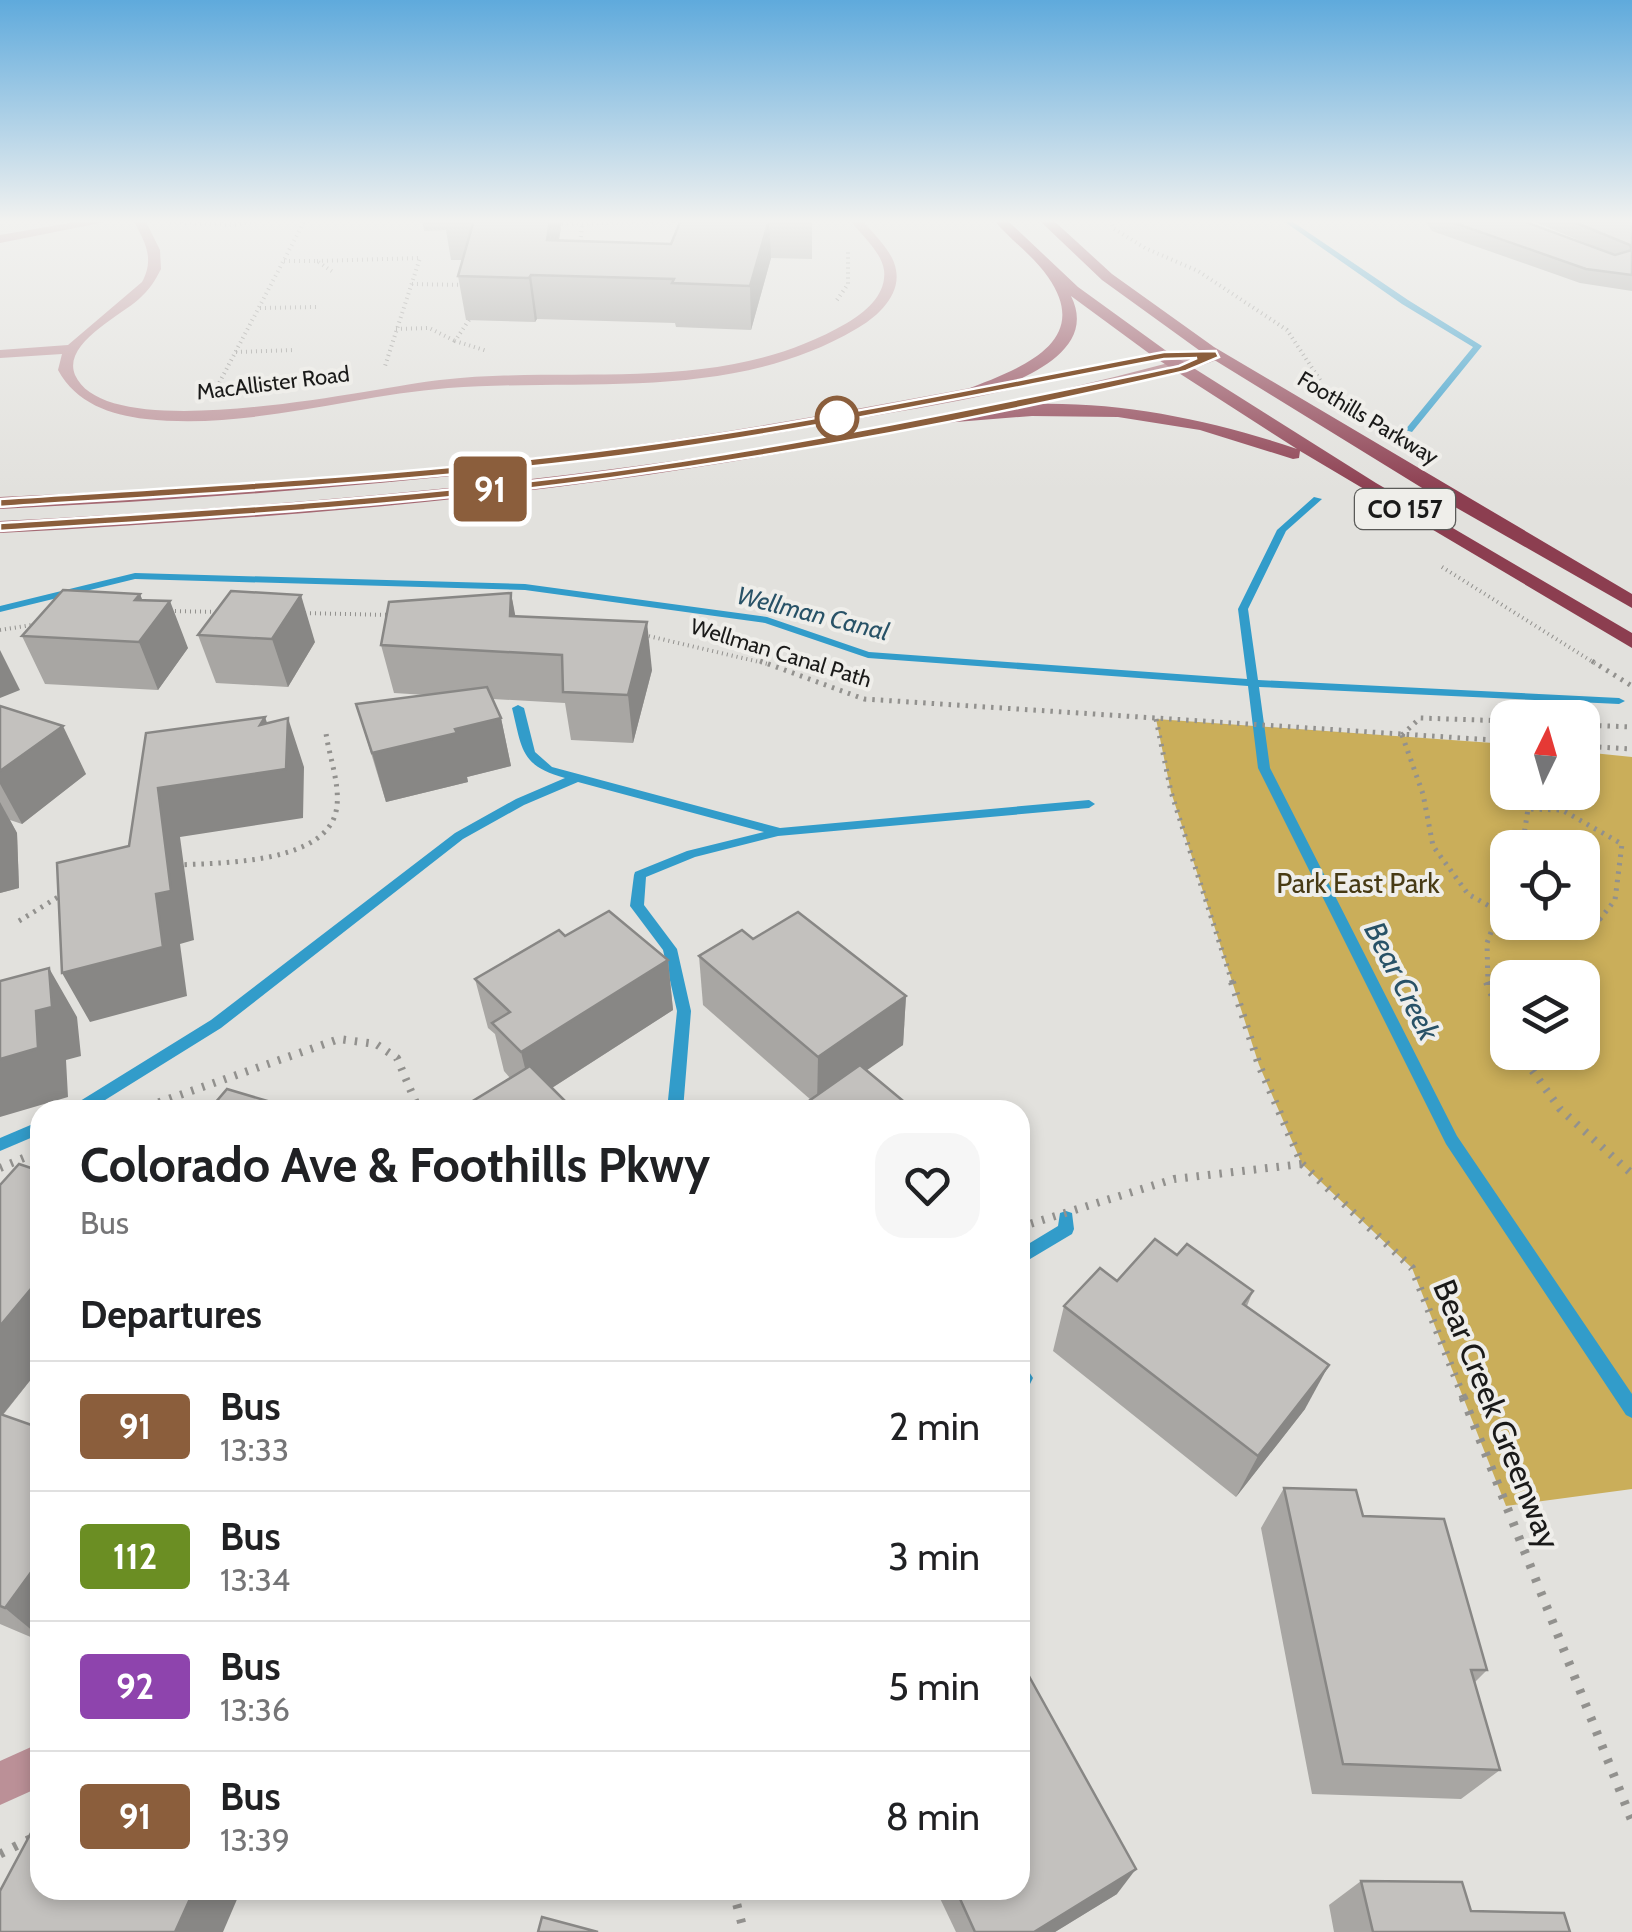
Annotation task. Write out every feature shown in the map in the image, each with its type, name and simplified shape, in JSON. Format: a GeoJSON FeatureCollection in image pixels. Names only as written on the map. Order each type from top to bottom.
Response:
{"type":"FeatureCollection","features":[{"type":"Feature","properties":{"kind":"highway"},"geometry":{"type":"LineString","coordinates":[[971,393],[1043,360],[1071,330],[1071,310]]}},
{"type":"Feature","properties":{"kind":"highway","name":"CO 157"},"geometry":{"type":"LineString","coordinates":[[1104,310],[1182,368],[1421,519],[1632,642]]}},
{"type":"Feature","properties":{"kind":"highway","name":"Foothills Parkway"},"geometry":{"type":"LineString","coordinates":[[1153,310],[1216,355],[1399,467],[1632,602]]}},
{"type":"Feature","properties":{"kind":"highway"},"geometry":{"type":"LineString","coordinates":[[937,420],[1058,408],[1178,418],[1246,436],[1316,462],[1421,519]]}},
{"type":"Feature","properties":{"kind":"main road"},"geometry":{"type":"LineString","coordinates":[[0,503],[391,478],[524,464],[790,426],[1164,356],[1216,355]]}},
{"type":"Feature","properties":{"kind":"main road"},"geometry":{"type":"LineString","coordinates":[[0,527],[296,509],[511,487],[770,450],[937,420],[1182,368],[1216,355]]}},
{"type":"Feature","properties":{"kind":"street"},"geometry":{"type":"LineString","coordinates":[[0,1783],[30,1769]]}},
{"type":"Feature","properties":{"kind":"lane"},"geometry":{"type":"LineString","coordinates":[[0,354],[70,349],[118,310]]}},
{"type":"Feature","properties":{"kind":"lane","name":"MacAllister Road"},"geometry":{"type":"LineString","coordinates":[[70,349],[64,359],[66,374],[75,388],[94,400],[157,414],[239,414],[442,384],[724,371],[783,357],[850,329],[873,310]]}},
{"type":"Feature","properties":{"kind":"path"},"geometry":{"type":"LineString","coordinates":[[197,416],[208,406],[258,310]]}},
{"type":"Feature","properties":{"kind":"path"},"geometry":{"type":"LineString","coordinates":[[394,366],[384,366],[403,310]]}},
{"type":"Feature","properties":{"kind":"path"},"geometry":{"type":"LineString","coordinates":[[1257,310],[1287,330],[1311,367]]}},
{"type":"Feature","properties":{"kind":"path"},"geometry":{"type":"LineString","coordinates":[[396,329],[429,328],[455,341]]}},
{"type":"Feature","properties":{"kind":"path"},"geometry":{"type":"LineString","coordinates":[[235,352],[295,350]]}},
{"type":"Feature","properties":{"kind":"path"},"geometry":{"type":"LineString","coordinates":[[1437,564],[1632,686]]}},
{"type":"Feature","properties":{"kind":"path"},"geometry":{"type":"LineString","coordinates":[[169,610],[228,612]]}},
{"type":"Feature","properties":{"kind":"path"},"geometry":{"type":"LineString","coordinates":[[288,613],[407,616]]}},
{"type":"Feature","properties":{"kind":"path"},"geometry":{"type":"LineString","coordinates":[[0,630],[56,621]]}},
{"type":"Feature","properties":{"kind":"path","name":"Wellman Canal Path"},"geometry":{"type":"LineString","coordinates":[[634,634],[764,662],[864,700],[1402,735]]}},
{"type":"Feature","properties":{"kind":"path"},"geometry":{"type":"LineString","coordinates":[[1402,735],[1420,718],[1490,720]]}},
{"type":"Feature","properties":{"kind":"path","name":"Bear Creek Greenway"},"geometry":{"type":"LineString","coordinates":[[1156,719],[1171,792],[1259,1066],[1302,1164],[1412,1268],[1632,1821]]}},
{"type":"Feature","properties":{"kind":"path"},"geometry":{"type":"LineString","coordinates":[[1600,726],[1632,727]]}},
{"type":"Feature","properties":{"kind":"path"},"geometry":{"type":"LineString","coordinates":[[174,866],[283,854],[309,846],[326,832],[335,816],[326,732]]}},
{"type":"Feature","properties":{"kind":"path"},"geometry":{"type":"LineString","coordinates":[[1402,735],[1490,740]]}},
{"type":"Feature","properties":{"kind":"path"},"geometry":{"type":"LineString","coordinates":[[1402,735],[1423,794],[1433,846],[1468,894],[1490,906]]}},
{"type":"Feature","properties":{"kind":"path"},"geometry":{"type":"LineString","coordinates":[[1600,747],[1632,748]]}},
{"type":"Feature","properties":{"kind":"path"},"geometry":{"type":"LineString","coordinates":[[1525,830],[1528,809],[1562,810],[1597,830]]}},
{"type":"Feature","properties":{"kind":"path"},"geometry":{"type":"LineString","coordinates":[[1600,832],[1622,844],[1615,900],[1600,919]]}},
{"type":"Feature","properties":{"kind":"path"},"geometry":{"type":"LineString","coordinates":[[18,922],[70,892]]}},
{"type":"Feature","properties":{"kind":"path"},"geometry":{"type":"LineString","coordinates":[[1490,925],[1483,958],[1490,996]]}},
{"type":"Feature","properties":{"kind":"path"},"geometry":{"type":"LineString","coordinates":[[165,1100],[339,1039],[376,1044],[397,1058],[414,1100]]}},
{"type":"Feature","properties":{"kind":"path"},"geometry":{"type":"LineString","coordinates":[[1532,1070],[1560,1110],[1632,1174]]}},
{"type":"Feature","properties":{"kind":"path"},"geometry":{"type":"LineString","coordinates":[[0,1168],[30,1155]]}},
{"type":"Feature","properties":{"kind":"path"},"geometry":{"type":"LineString","coordinates":[[1030,1224],[1174,1180],[1302,1164]]}},
{"type":"Feature","properties":{"kind":"path"},"geometry":{"type":"LineString","coordinates":[[0,1854],[30,1839]]}},
{"type":"Feature","properties":{"kind":"path"},"geometry":{"type":"LineString","coordinates":[[736,1900],[744,1932]]}},
{"type":"Feature","properties":{"kind":"green space","name":"Park East Park"},"geometry":{"type":"Polygon","coordinates":[[[1156,719],[1490,743],[1490,810],[1600,810],[1600,754],[1632,757],[1632,1489],[1506,1506],[1412,1268],[1302,1164],[1259,1065],[1171,792],[1156,719]]]}},
{"type":"Feature","properties":{"kind":"building"},"geometry":{"type":"Polygon","coordinates":[[[63,590],[140,594],[135,600],[170,601],[139,642],[22,636],[63,590]]]}},
{"type":"Feature","properties":{"kind":"building"},"geometry":{"type":"Polygon","coordinates":[[[231,591],[301,595],[272,639],[198,635],[231,591]]]}},
{"type":"Feature","properties":{"kind":"building"},"geometry":{"type":"Polygon","coordinates":[[[511,593],[510,616],[647,622],[628,695],[563,692],[562,655],[381,645],[389,602],[511,593]]]}},
{"type":"Feature","properties":{"kind":"building"},"geometry":{"type":"Polygon","coordinates":[[[487,687],[501,718],[372,753],[356,704],[487,687]]]}},
{"type":"Feature","properties":{"kind":"building"},"geometry":{"type":"Polygon","coordinates":[[[0,706],[63,726],[0,771],[0,706]]]}},
{"type":"Feature","properties":{"kind":"building"},"geometry":{"type":"Polygon","coordinates":[[[265,717],[260,725],[288,718],[286,769],[158,788],[171,891],[156,894],[163,947],[62,973],[57,863],[129,846],[146,733],[265,717]]]}},
{"type":"Feature","properties":{"kind":"building"},"geometry":{"type":"Polygon","coordinates":[[[609,911],[668,960],[521,1052],[492,1023],[510,1012],[475,979],[559,930],[565,936],[609,911]]]}},
{"type":"Feature","properties":{"kind":"building"},"geometry":{"type":"Polygon","coordinates":[[[798,912],[906,996],[818,1057],[699,956],[742,930],[753,939],[798,912]]]}},
{"type":"Feature","properties":{"kind":"building"},"geometry":{"type":"Polygon","coordinates":[[[49,968],[52,1007],[36,1011],[38,1048],[0,1059],[0,981],[49,968]]]}},
{"type":"Feature","properties":{"kind":"building"},"geometry":{"type":"Polygon","coordinates":[[[860,1065],[902,1100],[810,1100],[860,1065]]]}},
{"type":"Feature","properties":{"kind":"building"},"geometry":{"type":"Polygon","coordinates":[[[530,1066],[564,1100],[474,1100],[530,1066]]]}},
{"type":"Feature","properties":{"kind":"building"},"geometry":{"type":"Polygon","coordinates":[[[227,1089],[264,1100],[218,1100],[227,1089]]]}},
{"type":"Feature","properties":{"kind":"building"},"geometry":{"type":"Polygon","coordinates":[[[19,1164],[30,1168],[30,1290],[0,1326],[0,1185],[19,1164]]]}},
{"type":"Feature","properties":{"kind":"building"},"geometry":{"type":"Polygon","coordinates":[[[1155,1239],[1177,1255],[1187,1244],[1253,1291],[1243,1304],[1329,1365],[1258,1456],[1064,1306],[1100,1268],[1117,1281],[1155,1239]]]}},
{"type":"Feature","properties":{"kind":"building"},"geometry":{"type":"Polygon","coordinates":[[[0,1414],[30,1424],[30,1574],[5,1608],[0,1606],[0,1414]]]}},
{"type":"Feature","properties":{"kind":"building"},"geometry":{"type":"Polygon","coordinates":[[[1284,1488],[1356,1490],[1363,1516],[1444,1519],[1487,1670],[1471,1670],[1500,1770],[1343,1764],[1284,1488]]]}},
{"type":"Feature","properties":{"kind":"building"},"geometry":{"type":"Polygon","coordinates":[[[1030,1678],[1136,1869],[1034,1932],[975,1932],[961,1900],[1030,1900],[1030,1678]]]}},
{"type":"Feature","properties":{"kind":"building"},"geometry":{"type":"Polygon","coordinates":[[[30,1835],[30,1900],[189,1900],[175,1932],[0,1932],[0,1891],[30,1835]]]}},
{"type":"Feature","properties":{"kind":"building"},"geometry":{"type":"Polygon","coordinates":[[[1361,1881],[1462,1882],[1471,1911],[1564,1913],[1570,1932],[1373,1932],[1361,1881]]]}},
{"type":"Feature","properties":{"kind":"building"},"geometry":{"type":"Polygon","coordinates":[[[542,1917],[598,1932],[538,1932],[542,1917]]]}},
{"type":"Feature","properties":{"kind":"waterway","name":"Bear Creek"},"geometry":{"type":"LineString","coordinates":[[1409,430],[1478,346],[1419,310]]}},
{"type":"Feature","properties":{"kind":"waterway","name":"Bear Creek"},"geometry":{"type":"LineString","coordinates":[[1253,683],[1243,609],[1282,530],[1317,499]]}},
{"type":"Feature","properties":{"kind":"waterway","name":"Wellman Canal"},"geometry":{"type":"LineString","coordinates":[[0,609],[135,576],[525,587],[767,620],[868,655],[1253,683]]}},
{"type":"Feature","properties":{"kind":"waterway","name":"Wellman Canal"},"geometry":{"type":"LineString","coordinates":[[1253,683],[1619,701]]}},
{"type":"Feature","properties":{"kind":"waterway","name":"Bear Creek"},"geometry":{"type":"LineString","coordinates":[[1253,683],[1264,768],[1451,1140],[1632,1409]]}},
{"type":"Feature","properties":{"kind":"waterway"},"geometry":{"type":"LineString","coordinates":[[518,708],[529,753],[548,770],[777,831]]}},
{"type":"Feature","properties":{"kind":"waterway"},"geometry":{"type":"LineString","coordinates":[[93,1100],[216,1024],[459,836],[520,802],[574,779]]}},
{"type":"Feature","properties":{"kind":"waterway"},"geometry":{"type":"LineString","coordinates":[[676,1100],[684,1011],[670,949],[637,906],[640,875],[691,854],[778,832],[1089,804]]}},
{"type":"Feature","properties":{"kind":"waterway"},"geometry":{"type":"LineString","coordinates":[[0,1145],[30,1132]]}},
{"type":"Feature","properties":{"kind":"waterway"},"geometry":{"type":"LineString","coordinates":[[1030,1252],[1066,1229],[1066,1218]]}},
{"type":"Feature","properties":{"kind":"bus line","name":"91"},"geometry":{"type":"LineString","coordinates":[[0,503],[391,478],[600,455],[808,424],[1164,356],[1216,355],[1182,368],[937,420],[612,474],[296,509],[0,527]]}}]}
